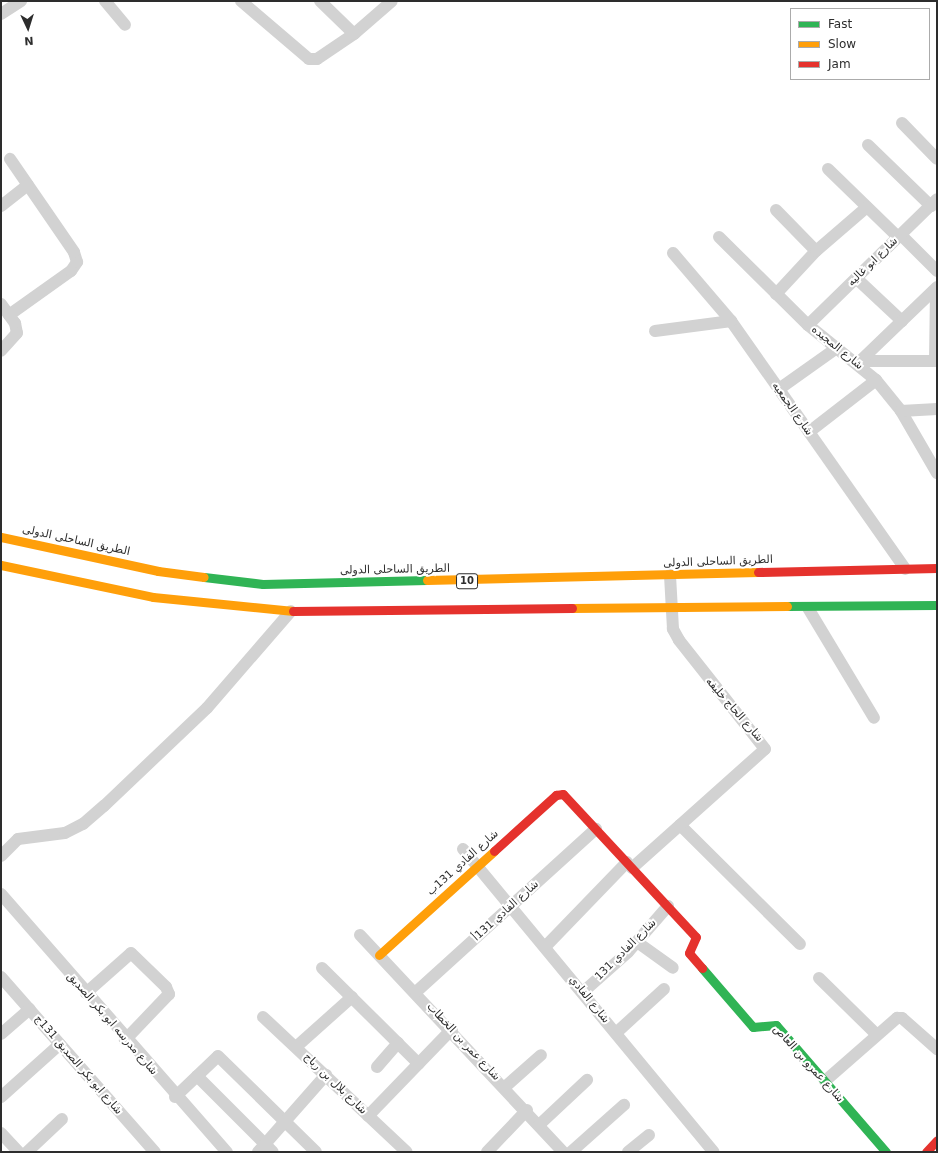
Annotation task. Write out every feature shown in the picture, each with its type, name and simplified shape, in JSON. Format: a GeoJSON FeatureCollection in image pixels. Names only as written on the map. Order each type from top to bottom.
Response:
{"type":"FeatureCollection","features":[{"type":"Feature","properties":{"kind":"main road","name":"الطريق الساحلى الدولى"},"geometry":{"type":"LineString","coordinates":[[1,537],[158,571],[263,584],[937,568]]}},
{"type":"Feature","properties":{"kind":"main road"},"geometry":{"type":"LineString","coordinates":[[1,564],[153,597],[291,611],[808,608],[937,605]]}},
{"type":"Feature","properties":{"kind":"main road","name":"شارع الفادي 131ب"},"geometry":{"type":"LineString","coordinates":[[379,956],[556,795],[566,796]]}},
{"type":"Feature","properties":{"kind":"main road","name":"شارع عمرو بن العاص"},"geometry":{"type":"LineString","coordinates":[[566,796],[668,906],[696,939],[688,953],[748,1024],[753,1027],[776,1025],[886,1152]]}},
{"type":"Feature","properties":{"kind":"main road"},"geometry":{"type":"LineString","coordinates":[[926,1152],[937,1140]]}},
{"type":"Feature","properties":{"kind":"street"},"geometry":{"type":"LineString","coordinates":[[1,14],[21,1]]}},
{"type":"Feature","properties":{"kind":"street"},"geometry":{"type":"LineString","coordinates":[[105,1],[124,25]]}},
{"type":"Feature","properties":{"kind":"street"},"geometry":{"type":"LineString","coordinates":[[241,1],[309,59],[317,59],[354,34],[392,1]]}},
{"type":"Feature","properties":{"kind":"street"},"geometry":{"type":"LineString","coordinates":[[320,1],[354,34]]}},
{"type":"Feature","properties":{"kind":"street"},"geometry":{"type":"LineString","coordinates":[[902,123],[937,159]]}},
{"type":"Feature","properties":{"kind":"street"},"geometry":{"type":"LineString","coordinates":[[868,145],[934,202]]}},
{"type":"Feature","properties":{"kind":"street"},"geometry":{"type":"LineString","coordinates":[[8,314],[71,271],[77,262],[74,252],[10,159]]}},
{"type":"Feature","properties":{"kind":"street"},"geometry":{"type":"LineString","coordinates":[[828,169],[937,271]]}},
{"type":"Feature","properties":{"kind":"street"},"geometry":{"type":"LineString","coordinates":[[1,206],[28,185]]}},
{"type":"Feature","properties":{"kind":"street","name":"شارع ابو غاليه"},"geometry":{"type":"LineString","coordinates":[[808,325],[934,202]]}},
{"type":"Feature","properties":{"kind":"street"},"geometry":{"type":"LineString","coordinates":[[776,294],[816,251],[867,207]]}},
{"type":"Feature","properties":{"kind":"street"},"geometry":{"type":"LineString","coordinates":[[776,210],[816,251]]}},
{"type":"Feature","properties":{"kind":"street","name":"شارع المجيده"},"geometry":{"type":"LineString","coordinates":[[719,238],[808,325],[837,348],[858,362],[876,380],[901,411],[937,473]]}},
{"type":"Feature","properties":{"kind":"street","name":"شارع الجمعيه"},"geometry":{"type":"LineString","coordinates":[[673,253],[731,321],[905,569]]}},
{"type":"Feature","properties":{"kind":"street"},"geometry":{"type":"LineString","coordinates":[[856,278],[902,321]]}},
{"type":"Feature","properties":{"kind":"street"},"geometry":{"type":"LineString","coordinates":[[858,362],[936,288]]}},
{"type":"Feature","properties":{"kind":"street"},"geometry":{"type":"LineString","coordinates":[[858,362],[936,361],[936,288]]}},
{"type":"Feature","properties":{"kind":"street"},"geometry":{"type":"LineString","coordinates":[[1,304],[8,314],[16,333],[1,351]]}},
{"type":"Feature","properties":{"kind":"street"},"geometry":{"type":"LineString","coordinates":[[655,331],[731,321]]}},
{"type":"Feature","properties":{"kind":"street"},"geometry":{"type":"LineString","coordinates":[[779,389],[837,348]]}},
{"type":"Feature","properties":{"kind":"street"},"geometry":{"type":"LineString","coordinates":[[809,432],[876,380]]}},
{"type":"Feature","properties":{"kind":"street"},"geometry":{"type":"LineString","coordinates":[[901,411],[937,409]]}},
{"type":"Feature","properties":{"kind":"street"},"geometry":{"type":"LineString","coordinates":[[924,451],[937,451]]}},
{"type":"Feature","properties":{"kind":"street","name":"شارع الحاج خليفه"},"geometry":{"type":"LineString","coordinates":[[546,947],[630,865],[680,825],[763,753],[765,747],[684,650],[673,629],[670,575]]}},
{"type":"Feature","properties":{"kind":"street"},"geometry":{"type":"LineString","coordinates":[[808,608],[874,718]]}},
{"type":"Feature","properties":{"kind":"street"},"geometry":{"type":"LineString","coordinates":[[1,856],[18,839],[65,833],[84,824],[206,708],[291,611]]}},
{"type":"Feature","properties":{"kind":"street"},"geometry":{"type":"LineString","coordinates":[[680,825],[800,944]]}},
{"type":"Feature","properties":{"kind":"street","name":"شارع الفادي 131أ"},"geometry":{"type":"LineString","coordinates":[[416,992],[596,829]]}},
{"type":"Feature","properties":{"kind":"street","name":"شارع الفادي"},"geometry":{"type":"LineString","coordinates":[[463,849],[512,905],[714,1152]]}},
{"type":"Feature","properties":{"kind":"street","name":"شارع مدرسه ابو بكر الصديق"},"geometry":{"type":"LineString","coordinates":[[1,894],[125,1040],[175,1097],[227,1152]]}},
{"type":"Feature","properties":{"kind":"street","name":"شارع الفادي 131"},"geometry":{"type":"LineString","coordinates":[[582,992],[637,942],[668,906]]}},
{"type":"Feature","properties":{"kind":"street","name":"شارع عمر بن الخطاب"},"geometry":{"type":"LineString","coordinates":[[360,935],[452,1029],[527,1110],[563,1152]]}},
{"type":"Feature","properties":{"kind":"street"},"geometry":{"type":"LineString","coordinates":[[637,942],[673,968]]}},
{"type":"Feature","properties":{"kind":"street"},"geometry":{"type":"LineString","coordinates":[[86,993],[134,953],[166,986],[169,994],[125,1040]]}},
{"type":"Feature","properties":{"kind":"street"},"geometry":{"type":"LineString","coordinates":[[322,968],[419,1064]]}},
{"type":"Feature","properties":{"kind":"street","name":"شارع ابو بكر الصديق 131ج"},"geometry":{"type":"LineString","coordinates":[[1,977],[154,1152]]}},
{"type":"Feature","properties":{"kind":"street"},"geometry":{"type":"LineString","coordinates":[[820,978],[876,1034]]}},
{"type":"Feature","properties":{"kind":"street"},"geometry":{"type":"LineString","coordinates":[[616,1033],[664,989]]}},
{"type":"Feature","properties":{"kind":"street"},"geometry":{"type":"LineString","coordinates":[[296,1047],[352,997]]}},
{"type":"Feature","properties":{"kind":"street"},"geometry":{"type":"LineString","coordinates":[[1,1034],[30,1009]]}},
{"type":"Feature","properties":{"kind":"street","name":"شارع بلال بن رباح"},"geometry":{"type":"LineString","coordinates":[[263,1017],[407,1152]]}},
{"type":"Feature","properties":{"kind":"street"},"geometry":{"type":"LineString","coordinates":[[825,1082],[876,1034],[902,1018],[937,1049]]}},
{"type":"Feature","properties":{"kind":"street"},"geometry":{"type":"LineString","coordinates":[[368,1116],[452,1029]]}},
{"type":"Feature","properties":{"kind":"street"},"geometry":{"type":"LineString","coordinates":[[376,1067],[398,1043]]}},
{"type":"Feature","properties":{"kind":"street"},"geometry":{"type":"LineString","coordinates":[[1,1097],[60,1044]]}},
{"type":"Feature","properties":{"kind":"street"},"geometry":{"type":"LineString","coordinates":[[505,1087],[541,1055]]}},
{"type":"Feature","properties":{"kind":"street"},"geometry":{"type":"LineString","coordinates":[[175,1097],[218,1056],[316,1152]]}},
{"type":"Feature","properties":{"kind":"street"},"geometry":{"type":"LineString","coordinates":[[197,1076],[266,1150],[285,1123],[326,1075]]}},
{"type":"Feature","properties":{"kind":"street"},"geometry":{"type":"LineString","coordinates":[[539,1124],[587,1080]]}},
{"type":"Feature","properties":{"kind":"street"},"geometry":{"type":"LineString","coordinates":[[571,1152],[624,1105]]}},
{"type":"Feature","properties":{"kind":"street"},"geometry":{"type":"LineString","coordinates":[[487,1152],[527,1110]]}},
{"type":"Feature","properties":{"kind":"street"},"geometry":{"type":"LineString","coordinates":[[27,1152],[62,1119]]}},
{"type":"Feature","properties":{"kind":"street"},"geometry":{"type":"LineString","coordinates":[[1,1133],[19,1152]]}},
{"type":"Feature","properties":{"kind":"street"},"geometry":{"type":"LineString","coordinates":[[628,1152],[648,1135]]}},
{"type":"Feature","properties":{"kind":"traffic: fast"},"geometry":{"type":"LineString","coordinates":[[204,577],[263,584],[427,580]]}},
{"type":"Feature","properties":{"kind":"traffic: fast"},"geometry":{"type":"LineString","coordinates":[[787,606],[937,605]]}},
{"type":"Feature","properties":{"kind":"traffic: fast"},"geometry":{"type":"LineString","coordinates":[[702,968],[753,1027],[776,1025],[886,1152]]}},
{"type":"Feature","properties":{"kind":"traffic: slow"},"geometry":{"type":"LineString","coordinates":[[1,537],[158,571],[204,577]]}},
{"type":"Feature","properties":{"kind":"traffic: slow"},"geometry":{"type":"LineString","coordinates":[[1,565],[153,597],[293,611]]}},
{"type":"Feature","properties":{"kind":"traffic: slow"},"geometry":{"type":"LineString","coordinates":[[427,580],[758,572]]}},
{"type":"Feature","properties":{"kind":"traffic: slow"},"geometry":{"type":"LineString","coordinates":[[572,608],[787,606]]}},
{"type":"Feature","properties":{"kind":"traffic: slow"},"geometry":{"type":"LineString","coordinates":[[379,955],[494,851]]}},
{"type":"Feature","properties":{"kind":"traffic: jam"},"geometry":{"type":"LineString","coordinates":[[758,572],[937,568]]}},
{"type":"Feature","properties":{"kind":"traffic: jam"},"geometry":{"type":"LineString","coordinates":[[293,611],[572,608]]}},
{"type":"Feature","properties":{"kind":"traffic: jam"},"geometry":{"type":"LineString","coordinates":[[494,851],[556,795],[563,794],[696,937],[689,953],[702,968]]}},
{"type":"Feature","properties":{"kind":"traffic: jam"},"geometry":{"type":"LineString","coordinates":[[926,1152],[937,1140]]}}]}
